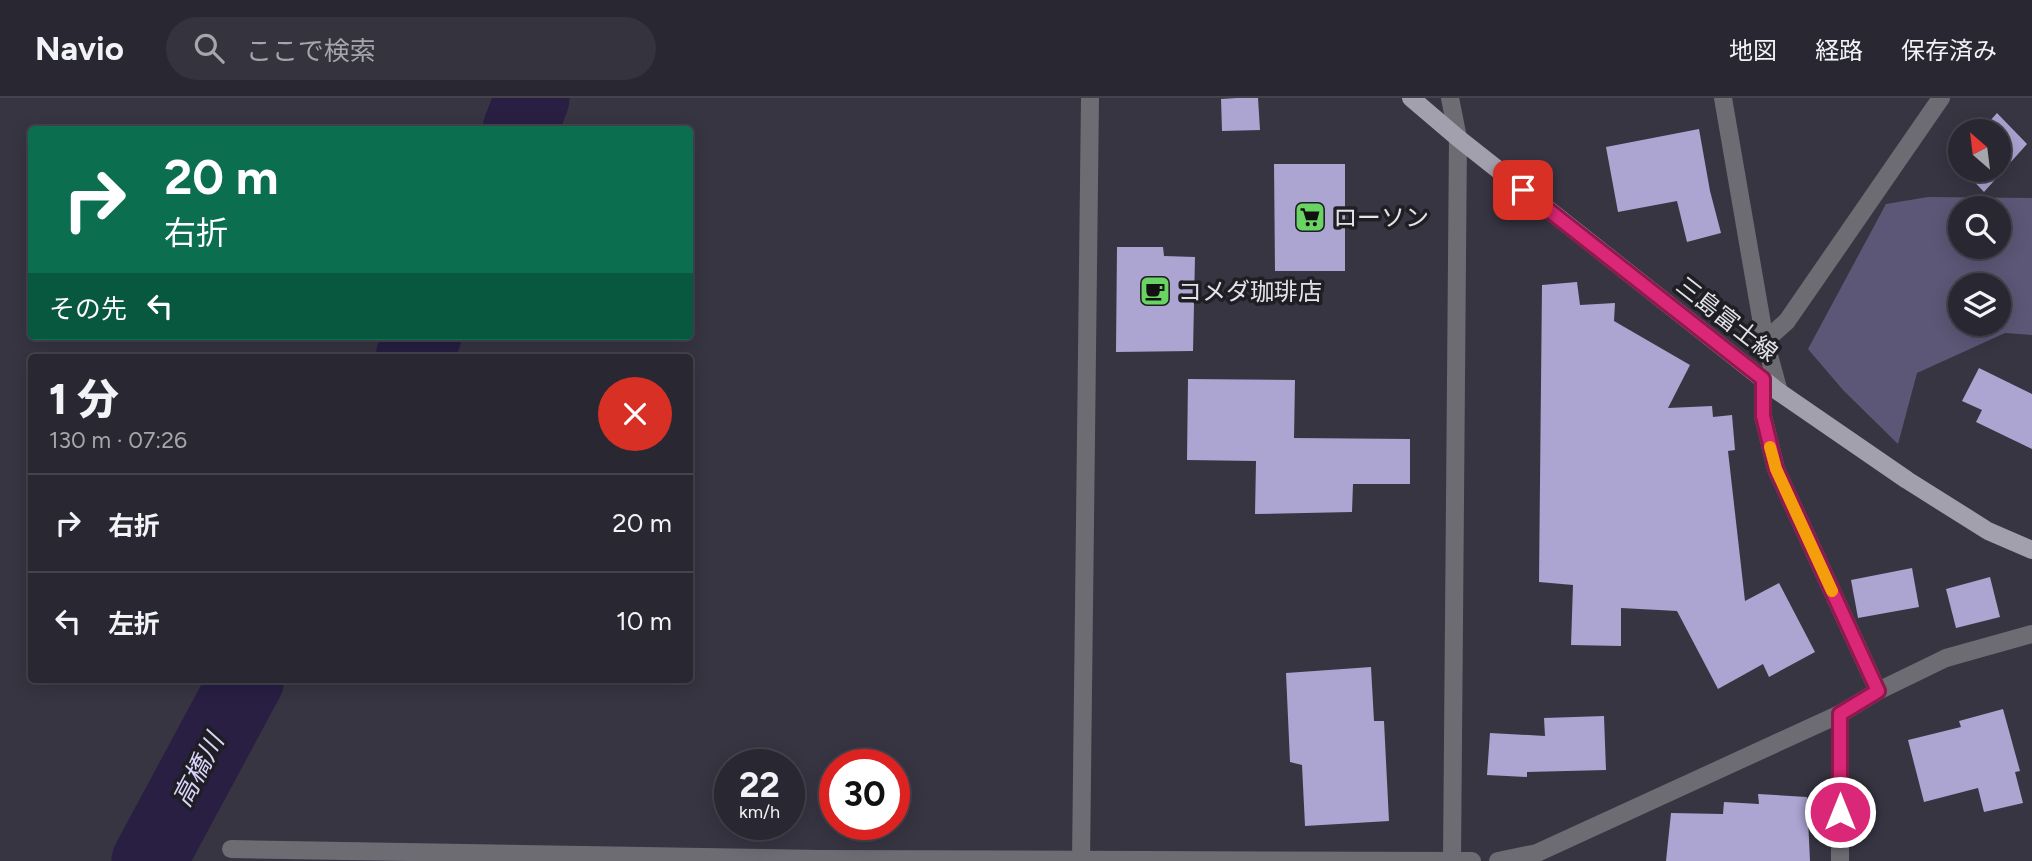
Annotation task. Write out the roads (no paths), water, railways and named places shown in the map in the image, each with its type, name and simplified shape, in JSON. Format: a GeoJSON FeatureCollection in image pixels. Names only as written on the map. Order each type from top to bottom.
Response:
{"type":"FeatureCollection","features":[{"type":"Feature","properties":{"kind":"main road","name":"三島富士線"},"geometry":{"type":"LineString","coordinates":[[1411,98],[1779,392],[1907,480],[1988,531],[2032,550]]}},
{"type":"Feature","properties":{"kind":"street"},"geometry":{"type":"LineString","coordinates":[[1081,861],[1090,98]]}},
{"type":"Feature","properties":{"kind":"street"},"geometry":{"type":"LineString","coordinates":[[1450,98],[1458,138],[1452,860]]}},
{"type":"Feature","properties":{"kind":"street"},"geometry":{"type":"LineString","coordinates":[[1723,98],[1765,341],[1779,392]]}},
{"type":"Feature","properties":{"kind":"street"},"geometry":{"type":"LineString","coordinates":[[1765,341],[1787,321],[1941,98]]}},
{"type":"Feature","properties":{"kind":"street"},"geometry":{"type":"LineString","coordinates":[[1763,379],[1763,416],[1776,469],[1878,691]]}},
{"type":"Feature","properties":{"kind":"street"},"geometry":{"type":"LineString","coordinates":[[1497,861],[1537,853],[1840,714],[1878,691],[1945,658],[2032,634]]}},
{"type":"Feature","properties":{"kind":"street"},"geometry":{"type":"LineString","coordinates":[[1840,714],[1840,861]]}},
{"type":"Feature","properties":{"kind":"street"},"geometry":{"type":"LineString","coordinates":[[231,849],[819,859],[1472,861]]}},
{"type":"Feature","properties":{"kind":"waterway","name":"高橋川"},"geometry":{"type":"LineString","coordinates":[[522,126],[532,98]]}},
{"type":"Feature","properties":{"kind":"waterway","name":"高橋川"},"geometry":{"type":"LineString","coordinates":[[415,354],[422,340]]}},
{"type":"Feature","properties":{"kind":"waterway","name":"高橋川"},"geometry":{"type":"LineString","coordinates":[[149,861],[245,683]]}},
{"type":"Feature","properties":{"kind":"place","name":"ローソン"},"geometry":{"type":"Point","coordinates":[1310,217]}},
{"type":"Feature","properties":{"kind":"place","name":"コメダ珈琲店"},"geometry":{"type":"Point","coordinates":[1155,291]}}]}
